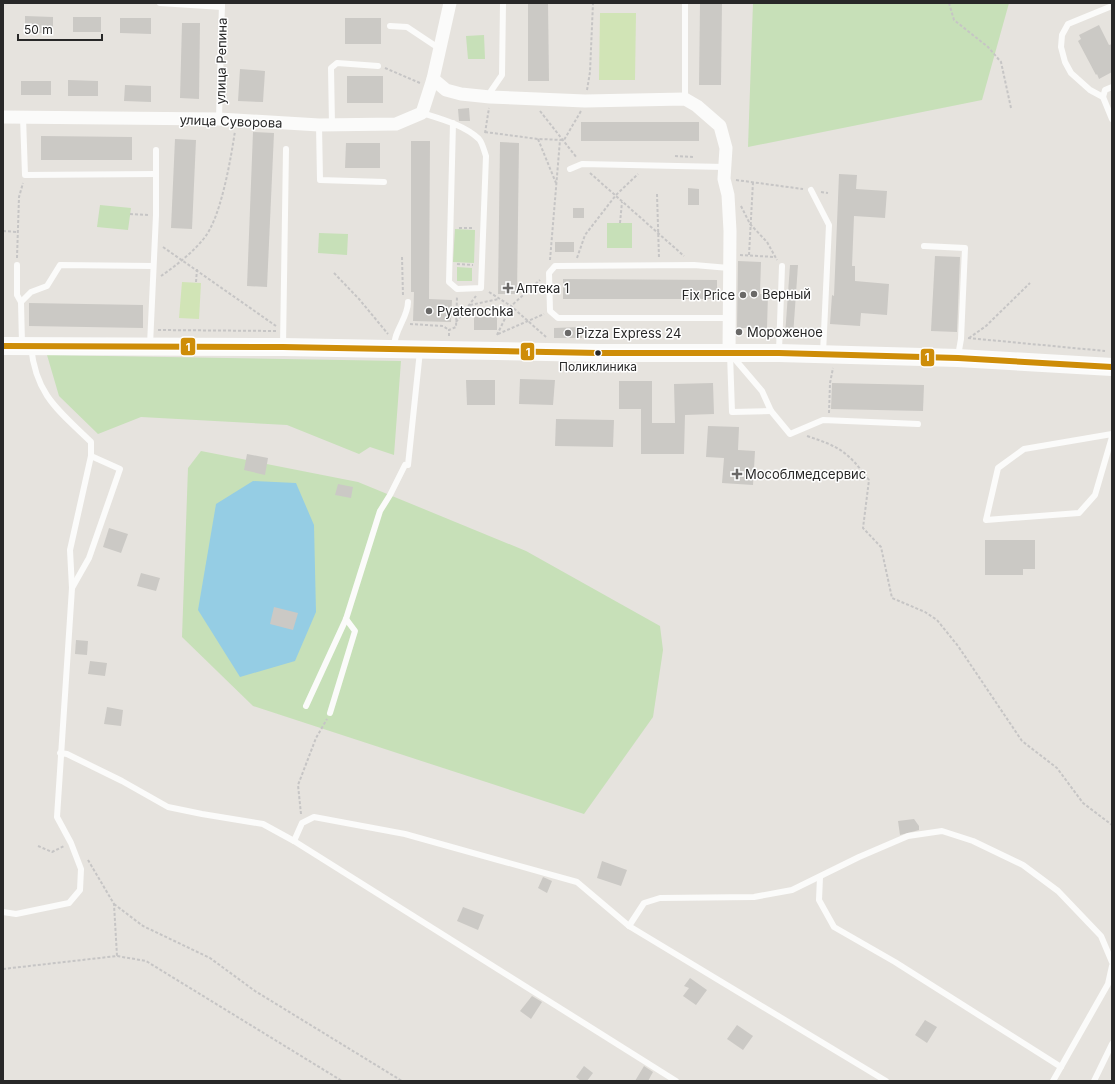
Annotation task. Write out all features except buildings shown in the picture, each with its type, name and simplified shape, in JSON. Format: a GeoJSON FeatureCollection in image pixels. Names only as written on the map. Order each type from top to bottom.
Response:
{"type":"FeatureCollection","features":[{"type":"Feature","properties":{"kind":"street"},"geometry":{"type":"LineString","coordinates":[[422,113],[440,49],[450,3]]}},
{"type":"Feature","properties":{"kind":"street"},"geometry":{"type":"LineString","coordinates":[[431,84],[461,94],[490,97],[585,101],[685,99],[697,106],[720,126],[726,148],[724,179],[728,202],[730,353]]}},
{"type":"Feature","properties":{"kind":"street","name":"улица Суворова"},"geometry":{"type":"LineString","coordinates":[[3,117],[219,119],[325,125],[396,124],[422,113]]}},
{"type":"Feature","properties":{"kind":"street"},"geometry":{"type":"LineString","coordinates":[[3,346],[152,339],[283,339],[394,345],[420,350],[598,354],[779,352],[828,361],[958,358],[1112,367]]}},
{"type":"Feature","properties":{"kind":"lane"},"geometry":{"type":"LineString","coordinates":[[160,3],[222,5]]}},
{"type":"Feature","properties":{"kind":"lane"},"geometry":{"type":"LineString","coordinates":[[490,97],[491,91],[502,75],[503,3]]}},
{"type":"Feature","properties":{"kind":"lane"},"geometry":{"type":"LineString","coordinates":[[685,3],[685,99]]}},
{"type":"Feature","properties":{"kind":"lane","name":"улица Репина"},"geometry":{"type":"LineString","coordinates":[[219,119],[222,5]]}},
{"type":"Feature","properties":{"kind":"lane"},"geometry":{"type":"LineString","coordinates":[[1112,5],[1068,24],[1062,35],[1061,47],[1065,62],[1071,73],[1085,86],[1103,97],[1112,119]]}},
{"type":"Feature","properties":{"kind":"lane"},"geometry":{"type":"LineString","coordinates":[[390,26],[407,27],[440,49]]}},
{"type":"Feature","properties":{"kind":"lane"},"geometry":{"type":"LineString","coordinates":[[378,66],[337,63],[332,68],[320,180],[384,182]]}},
{"type":"Feature","properties":{"kind":"lane"},"geometry":{"type":"LineString","coordinates":[[1103,97],[1105,90],[1112,87]]}},
{"type":"Feature","properties":{"kind":"lane"},"geometry":{"type":"LineString","coordinates":[[422,113],[452,123],[480,139],[486,156],[482,228],[481,288],[457,289],[449,282],[448,264],[452,123]]}},
{"type":"Feature","properties":{"kind":"lane"},"geometry":{"type":"LineString","coordinates":[[23,117],[25,175],[156,174]]}},
{"type":"Feature","properties":{"kind":"lane"},"geometry":{"type":"LineString","coordinates":[[283,339],[286,149]]}},
{"type":"Feature","properties":{"kind":"lane"},"geometry":{"type":"LineString","coordinates":[[152,339],[153,266],[156,215],[156,150]]}},
{"type":"Feature","properties":{"kind":"lane"},"geometry":{"type":"LineString","coordinates":[[570,169],[582,164],[643,164],[725,167]]}},
{"type":"Feature","properties":{"kind":"lane"},"geometry":{"type":"LineString","coordinates":[[811,190],[828,225],[828,361]]}},
{"type":"Feature","properties":{"kind":"lane"},"geometry":{"type":"LineString","coordinates":[[924,246],[965,248],[964,338],[958,358]]}},
{"type":"Feature","properties":{"kind":"lane"},"geometry":{"type":"LineString","coordinates":[[3,912],[16,914],[69,903],[80,890],[81,869],[71,843],[57,817],[72,588],[70,550],[91,456],[91,442],[56,408],[41,387],[27,345],[21,302],[17,295],[17,265]]}},
{"type":"Feature","properties":{"kind":"lane"},"geometry":{"type":"LineString","coordinates":[[21,302],[31,292],[47,286],[60,265],[153,266]]}},
{"type":"Feature","properties":{"kind":"lane"},"geometry":{"type":"LineString","coordinates":[[730,268],[694,265],[555,266],[549,273],[550,311],[558,318],[730,318]]}},
{"type":"Feature","properties":{"kind":"lane"},"geometry":{"type":"LineString","coordinates":[[779,352],[782,266]]}},
{"type":"Feature","properties":{"kind":"lane"},"geometry":{"type":"LineString","coordinates":[[394,345],[408,309],[408,302]]}},
{"type":"Feature","properties":{"kind":"lane"},"geometry":{"type":"LineString","coordinates":[[306,706],[346,619],[380,511],[406,465],[420,350]]}},
{"type":"Feature","properties":{"kind":"lane"},"geometry":{"type":"LineString","coordinates":[[730,353],[732,412],[771,411]]}},
{"type":"Feature","properties":{"kind":"lane"},"geometry":{"type":"LineString","coordinates":[[730,353],[762,391],[771,411],[790,434],[823,420],[918,424]]}},
{"type":"Feature","properties":{"kind":"lane"},"geometry":{"type":"LineString","coordinates":[[1112,435],[1095,495],[1079,513],[986,520],[998,468],[1024,449],[1112,435]]}},
{"type":"Feature","properties":{"kind":"lane"},"geometry":{"type":"LineString","coordinates":[[72,588],[89,558],[120,469],[91,456]]}},
{"type":"Feature","properties":{"kind":"lane"},"geometry":{"type":"LineString","coordinates":[[330,713],[355,631],[346,619]]}},
{"type":"Feature","properties":{"kind":"lane"},"geometry":{"type":"LineString","coordinates":[[60,753],[67,754],[168,807],[263,824],[294,841],[676,1081]]}},
{"type":"Feature","properties":{"kind":"lane"},"geometry":{"type":"LineString","coordinates":[[294,841],[302,823],[314,817],[405,834],[577,882],[629,926],[886,1081]]}},
{"type":"Feature","properties":{"kind":"lane"},"geometry":{"type":"LineString","coordinates":[[629,926],[644,903],[660,898],[754,897],[792,890],[859,857],[908,836],[942,831],[973,841],[1022,865],[1058,891],[1101,936],[1112,962]]}},
{"type":"Feature","properties":{"kind":"lane"},"geometry":{"type":"LineString","coordinates":[[820,877],[819,900],[834,927],[895,962],[1061,1067]]}},
{"type":"Feature","properties":{"kind":"lane"},"geometry":{"type":"LineString","coordinates":[[1053,1081],[1108,984],[1112,966]]}},
{"type":"Feature","properties":{"kind":"lane"},"geometry":{"type":"LineString","coordinates":[[1094,1081],[1112,1044]]}},
{"type":"Feature","properties":{"kind":"path"},"geometry":{"type":"LineString","coordinates":[[564,140],[578,118],[585,101],[590,72],[593,3]]}},
{"type":"Feature","properties":{"kind":"path"},"geometry":{"type":"LineString","coordinates":[[949,3],[954,20],[988,47],[1001,62],[1011,108]]}},
{"type":"Feature","properties":{"kind":"path"},"geometry":{"type":"LineString","coordinates":[[378,66],[431,84]]}},
{"type":"Feature","properties":{"kind":"path"},"geometry":{"type":"LineString","coordinates":[[480,139],[485,132],[490,97]]}},
{"type":"Feature","properties":{"kind":"path"},"geometry":{"type":"LineString","coordinates":[[530,99],[576,157]]}},
{"type":"Feature","properties":{"kind":"path"},"geometry":{"type":"LineString","coordinates":[[156,280],[184,261],[211,228],[223,189],[233,148],[237,120]]}},
{"type":"Feature","properties":{"kind":"path"},"geometry":{"type":"LineString","coordinates":[[485,132],[538,140],[564,140]]}},
{"type":"Feature","properties":{"kind":"path"},"geometry":{"type":"LineString","coordinates":[[538,140],[556,184]]}},
{"type":"Feature","properties":{"kind":"path"},"geometry":{"type":"LineString","coordinates":[[550,311],[529,322],[497,334],[511,306],[549,273],[560,140]]}},
{"type":"Feature","properties":{"kind":"path"},"geometry":{"type":"LineString","coordinates":[[575,266],[585,235],[616,195],[637,175],[643,164]]}},
{"type":"Feature","properties":{"kind":"path"},"geometry":{"type":"LineString","coordinates":[[17,265],[19,197],[25,175]]}},
{"type":"Feature","properties":{"kind":"path"},"geometry":{"type":"LineString","coordinates":[[597,178],[694,265]]}},
{"type":"Feature","properties":{"kind":"path"},"geometry":{"type":"LineString","coordinates":[[734,184],[732,179],[828,193]]}},
{"type":"Feature","properties":{"kind":"path"},"geometry":{"type":"LineString","coordinates":[[748,255],[753,182]]}},
{"type":"Feature","properties":{"kind":"path"},"geometry":{"type":"LineString","coordinates":[[657,194],[660,265]]}},
{"type":"Feature","properties":{"kind":"path"},"geometry":{"type":"LineString","coordinates":[[620,223],[622,202]]}},
{"type":"Feature","properties":{"kind":"path"},"geometry":{"type":"LineString","coordinates":[[736,256],[748,255],[775,257],[767,242],[750,224],[740,202]]}},
{"type":"Feature","properties":{"kind":"path"},"geometry":{"type":"LineString","coordinates":[[130,214],[156,215]]}},
{"type":"Feature","properties":{"kind":"path"},"geometry":{"type":"LineString","coordinates":[[450,227],[482,228]]}},
{"type":"Feature","properties":{"kind":"path"},"geometry":{"type":"LineString","coordinates":[[3,231],[17,232]]}},
{"type":"Feature","properties":{"kind":"path"},"geometry":{"type":"LineString","coordinates":[[154,243],[197,269],[283,339]]}},
{"type":"Feature","properties":{"kind":"path"},"geometry":{"type":"LineString","coordinates":[[402,257],[402,295],[408,302]]}},
{"type":"Feature","properties":{"kind":"path"},"geometry":{"type":"LineString","coordinates":[[448,264],[481,266]]}},
{"type":"Feature","properties":{"kind":"path"},"geometry":{"type":"LineString","coordinates":[[196,282],[197,269]]}},
{"type":"Feature","properties":{"kind":"path"},"geometry":{"type":"LineString","coordinates":[[334,273],[359,299],[394,345]]}},
{"type":"Feature","properties":{"kind":"path"},"geometry":{"type":"LineString","coordinates":[[964,338],[975,335],[986,326],[1030,283]]}},
{"type":"Feature","properties":{"kind":"path"},"geometry":{"type":"LineString","coordinates":[[456,322],[481,288],[511,306],[550,340]]}},
{"type":"Feature","properties":{"kind":"path"},"geometry":{"type":"LineString","coordinates":[[449,330],[456,327],[457,289]]}},
{"type":"Feature","properties":{"kind":"path"},"geometry":{"type":"LineString","coordinates":[[469,305],[499,299]]}},
{"type":"Feature","properties":{"kind":"path"},"geometry":{"type":"LineString","coordinates":[[404,320],[411,325],[443,326],[449,330]]}},
{"type":"Feature","properties":{"kind":"path"},"geometry":{"type":"LineString","coordinates":[[449,330],[449,343]]}},
{"type":"Feature","properties":{"kind":"path"},"geometry":{"type":"LineString","coordinates":[[964,338],[1112,352]]}},
{"type":"Feature","properties":{"kind":"path"},"geometry":{"type":"LineString","coordinates":[[152,339],[283,339]]}},
{"type":"Feature","properties":{"kind":"path"},"geometry":{"type":"LineString","coordinates":[[828,361],[830,382],[829,421]]}},
{"type":"Feature","properties":{"kind":"path"},"geometry":{"type":"LineString","coordinates":[[790,434],[804,435],[834,445],[852,458],[869,480],[863,528],[881,546],[892,598],[925,612],[937,620],[958,646],[1022,741],[1057,768],[1083,803],[1112,825]]}},
{"type":"Feature","properties":{"kind":"path"},"geometry":{"type":"LineString","coordinates":[[302,823],[298,785],[316,738],[330,713]]}},
{"type":"Feature","properties":{"kind":"path"},"geometry":{"type":"LineString","coordinates":[[38,846],[52,852],[71,843]]}},
{"type":"Feature","properties":{"kind":"path"},"geometry":{"type":"LineString","coordinates":[[86,858],[114,904],[143,926],[210,958],[255,991],[402,1081]]}},
{"type":"Feature","properties":{"kind":"path"},"geometry":{"type":"LineString","coordinates":[[114,904],[117,956]]}},
{"type":"Feature","properties":{"kind":"path"},"geometry":{"type":"LineString","coordinates":[[3,969],[117,956],[146,961],[342,1081]]}},
{"type":"Feature","properties":{"kind":"green space"},"geometry":{"type":"Polygon","coordinates":[[[753,3],[1009,3],[982,100],[748,147],[753,3]]]}},
{"type":"Feature","properties":{"kind":"green space"},"geometry":{"type":"Polygon","coordinates":[[[600,13],[636,13],[635,80],[599,80],[600,13]]]}},
{"type":"Feature","properties":{"kind":"green space"},"geometry":{"type":"Polygon","coordinates":[[[484,35],[485,59],[468,59],[466,36],[484,35]]]}},
{"type":"Feature","properties":{"kind":"green space"},"geometry":{"type":"Polygon","coordinates":[[[100,205],[131,208],[128,230],[97,227],[100,205]]]}},
{"type":"Feature","properties":{"kind":"green space"},"geometry":{"type":"Polygon","coordinates":[[[607,223],[632,223],[632,248],[607,248],[607,223]]]}},
{"type":"Feature","properties":{"kind":"green space"},"geometry":{"type":"Polygon","coordinates":[[[455,229],[475,230],[474,263],[453,262],[455,229]]]}},
{"type":"Feature","properties":{"kind":"green space"},"geometry":{"type":"Polygon","coordinates":[[[319,233],[348,234],[347,255],[318,253],[319,233]]]}},
{"type":"Feature","properties":{"kind":"green space"},"geometry":{"type":"Polygon","coordinates":[[[457,267],[472,268],[472,281],[457,281],[457,267]]]}},
{"type":"Feature","properties":{"kind":"green space"},"geometry":{"type":"Polygon","coordinates":[[[182,282],[201,283],[199,319],[179,318],[182,282]]]}},
{"type":"Feature","properties":{"kind":"green space"},"geometry":{"type":"Polygon","coordinates":[[[47,355],[401,361],[394,455],[370,447],[359,454],[287,425],[141,417],[98,434],[59,396],[47,355]]]}},
{"type":"Feature","properties":{"kind":"green space"},"geometry":{"type":"Polygon","coordinates":[[[201,451],[358,482],[526,551],[660,626],[663,650],[653,717],[584,814],[253,706],[182,637],[188,468],[201,451]]]}},
{"type":"Feature","properties":{"kind":"water"},"geometry":{"type":"Polygon","coordinates":[[[253,481],[296,483],[314,525],[316,612],[295,661],[240,677],[198,610],[216,504],[253,481]]]}},
{"type":"Feature","properties":{"kind":"transit line","name":"1"},"geometry":{"type":"LineString","coordinates":[[3,346],[283,347],[598,353],[779,353],[958,358],[1112,367]]}},
{"type":"Feature","properties":{"kind":"place","name":"Аптека 1"},"geometry":{"type":"Point","coordinates":[508,288]}},
{"type":"Feature","properties":{"kind":"place","name":"Верный"},"geometry":{"type":"Point","coordinates":[754,294]}},
{"type":"Feature","properties":{"kind":"place","name":"Fix Price"},"geometry":{"type":"Point","coordinates":[743,295]}},
{"type":"Feature","properties":{"kind":"place","name":"Pyaterochka"},"geometry":{"type":"Point","coordinates":[429,311]}},
{"type":"Feature","properties":{"kind":"place","name":"Мороженое"},"geometry":{"type":"Point","coordinates":[739,332]}},
{"type":"Feature","properties":{"kind":"place","name":"Pizza Express 24"},"geometry":{"type":"Point","coordinates":[568,333]}},
{"type":"Feature","properties":{"kind":"place","name":"Поликлиника"},"geometry":{"type":"Point","coordinates":[598,353]}},
{"type":"Feature","properties":{"kind":"place","name":"Мособлмедсервис"},"geometry":{"type":"Point","coordinates":[737,474]}}]}
